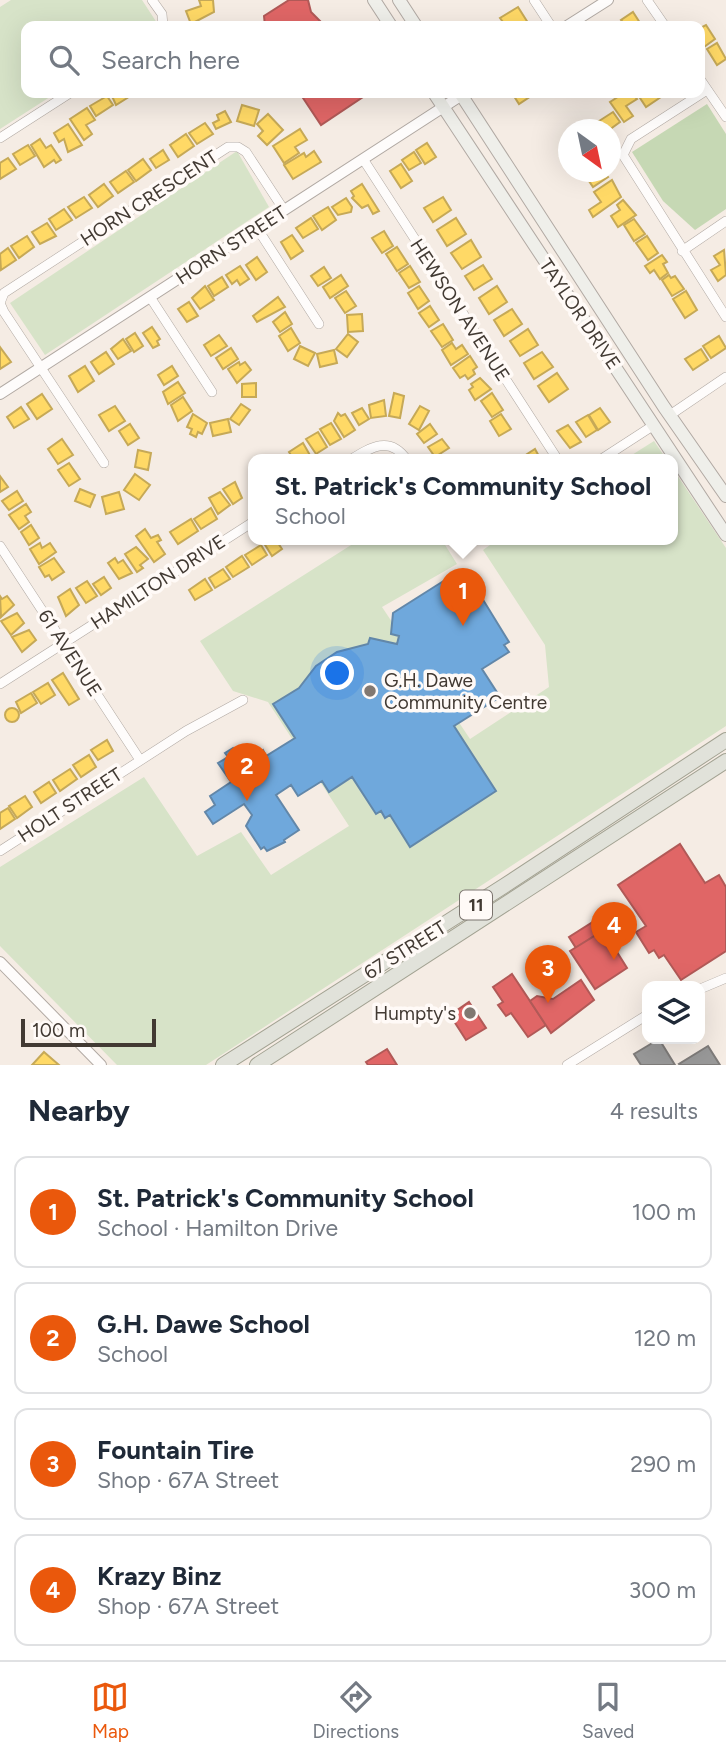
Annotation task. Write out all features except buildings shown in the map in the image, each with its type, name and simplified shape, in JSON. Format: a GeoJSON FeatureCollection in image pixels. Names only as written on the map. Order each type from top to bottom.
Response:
{"type":"FeatureCollection","features":[{"type":"Feature","properties":{"kind":"main road"},"geometry":{"type":"LineString","coordinates":[[374,0],[388,21]]}},
{"type":"Feature","properties":{"kind":"main road"},"geometry":{"type":"LineString","coordinates":[[399,0],[413,21]]}},
{"type":"Feature","properties":{"kind":"main road","name":"TAYLOR DRIVE"},"geometry":{"type":"LineString","coordinates":[[437,98],[673,454]]}},
{"type":"Feature","properties":{"kind":"main road","name":"TAYLOR DRIVE"},"geometry":{"type":"LineString","coordinates":[[465,98],[670,415],[726,496]]}},
{"type":"Feature","properties":{"kind":"main road","name":"TAYLOR DRIVE"},"geometry":{"type":"LineString","coordinates":[[678,462],[726,535]]}},
{"type":"Feature","properties":{"kind":"main road","name":"67 STREET"},"geometry":{"type":"LineString","coordinates":[[223,1065],[504,886],[726,740]]}},
{"type":"Feature","properties":{"kind":"main road","name":"67 STREET"},"geometry":{"type":"LineString","coordinates":[[257,1065],[726,761]]}},
{"type":"Feature","properties":{"kind":"street"},"geometry":{"type":"LineString","coordinates":[[152,0],[162,14],[163,21]]}},
{"type":"Feature","properties":{"kind":"street"},"geometry":{"type":"LineString","coordinates":[[534,0],[548,21]]}},
{"type":"Feature","properties":{"kind":"street"},"geometry":{"type":"LineString","coordinates":[[576,21],[607,0]]}},
{"type":"Feature","properties":{"kind":"street"},"geometry":{"type":"LineString","coordinates":[[647,0],[662,21]]}},
{"type":"Feature","properties":{"kind":"street"},"geometry":{"type":"LineString","coordinates":[[705,87],[726,117]]}},
{"type":"Feature","properties":{"kind":"street"},"geometry":{"type":"LineString","coordinates":[[0,138],[62,98]]}},
{"type":"Feature","properties":{"kind":"street","name":"HORN STREET"},"geometry":{"type":"LineString","coordinates":[[0,394],[456,98]]}},
{"type":"Feature","properties":{"kind":"street"},"geometry":{"type":"LineString","coordinates":[[695,98],[631,139],[623,152],[625,161],[726,317]]}},
{"type":"Feature","properties":{"kind":"street","name":"HORN CRESCENT"},"geometry":{"type":"LineString","coordinates":[[41,367],[4,312],[2,296],[112,222],[233,146],[249,155],[284,210]]}},
{"type":"Feature","properties":{"kind":"street","name":"HEWSON AVENUE"},"geometry":{"type":"LineString","coordinates":[[363,159],[554,454]]}},
{"type":"Feature","properties":{"kind":"street"},"geometry":{"type":"LineString","coordinates":[[682,251],[726,221]]}},
{"type":"Feature","properties":{"kind":"street"},"geometry":{"type":"LineString","coordinates":[[257,228],[319,324]]}},
{"type":"Feature","properties":{"kind":"street"},"geometry":{"type":"LineString","coordinates":[[150,297],[212,392]]}},
{"type":"Feature","properties":{"kind":"street"},"geometry":{"type":"LineString","coordinates":[[41,367],[104,463]]}},
{"type":"Feature","properties":{"kind":"street"},"geometry":{"type":"LineString","coordinates":[[670,415],[726,377]]}},
{"type":"Feature","properties":{"kind":"street"},"geometry":{"type":"LineString","coordinates":[[609,454],[654,425]]}},
{"type":"Feature","properties":{"kind":"street"},"geometry":{"type":"LineString","coordinates":[[360,454],[384,444],[394,447],[401,454]]}},
{"type":"Feature","properties":{"kind":"street","name":"HAMILTON DRIVE"},"geometry":{"type":"LineString","coordinates":[[0,684],[248,525]]}},
{"type":"Feature","properties":{"kind":"street","name":"61 AVENUE"},"geometry":{"type":"LineString","coordinates":[[2,553],[140,760]]}},
{"type":"Feature","properties":{"kind":"street","name":"HOLT STREET"},"geometry":{"type":"LineString","coordinates":[[0,851],[140,760],[243,700]]}},
{"type":"Feature","properties":{"kind":"street"},"geometry":{"type":"LineString","coordinates":[[0,962],[102,1065]]}},
{"type":"Feature","properties":{"kind":"street"},"geometry":{"type":"LineString","coordinates":[[705,987],[726,978]]}},
{"type":"Feature","properties":{"kind":"street"},"geometry":{"type":"LineString","coordinates":[[567,1065],[642,1018]]}},
{"type":"Feature","properties":{"kind":"green space"},"geometry":{"type":"Polygon","coordinates":[[[11,0],[142,0],[156,21],[21,21],[21,98],[48,98],[0,129],[0,7],[11,0]]]}},
{"type":"Feature","properties":{"kind":"green space"},"geometry":{"type":"Polygon","coordinates":[[[707,104],[726,134],[726,209],[695,230],[663,201],[632,152],[707,104]]]}},
{"type":"Feature","properties":{"kind":"green space"},"geometry":{"type":"Polygon","coordinates":[[[237,151],[269,207],[45,355],[10,303],[237,151]]]}},
{"type":"Feature","properties":{"kind":"green space"},"geometry":{"type":"Polygon","coordinates":[[[654,441],[663,454],[633,454],[654,441]]]}},
{"type":"Feature","properties":{"kind":"green space"},"geometry":{"type":"Polygon","coordinates":[[[678,476],[726,548],[726,726],[206,1065],[117,1065],[0,946],[0,867],[144,777],[197,856],[241,832],[271,875],[349,826],[268,702],[233,691],[200,641],[351,545],[445,545],[457,564],[382,607],[470,739],[549,687],[545,645],[483,550],[490,545],[678,545],[678,476]]]}},
{"type":"Feature","properties":{"kind":"place","name":"St. Patrick's Community School"},"geometry":{"type":"Point","coordinates":[463,626]}},
{"type":"Feature","properties":{"kind":"place","name":"G.H. Dawe Community Centre"},"geometry":{"type":"Point","coordinates":[370,691]}},
{"type":"Feature","properties":{"kind":"place","name":"G.H. Dawe School"},"geometry":{"type":"Point","coordinates":[247,801]}},
{"type":"Feature","properties":{"kind":"place","name":"Krazy Binz"},"geometry":{"type":"Point","coordinates":[614,960]}},
{"type":"Feature","properties":{"kind":"place","name":"Fountain Tire"},"geometry":{"type":"Point","coordinates":[548,1003]}},
{"type":"Feature","properties":{"kind":"place","name":"Humpty's"},"geometry":{"type":"Point","coordinates":[470,1013]}}]}
